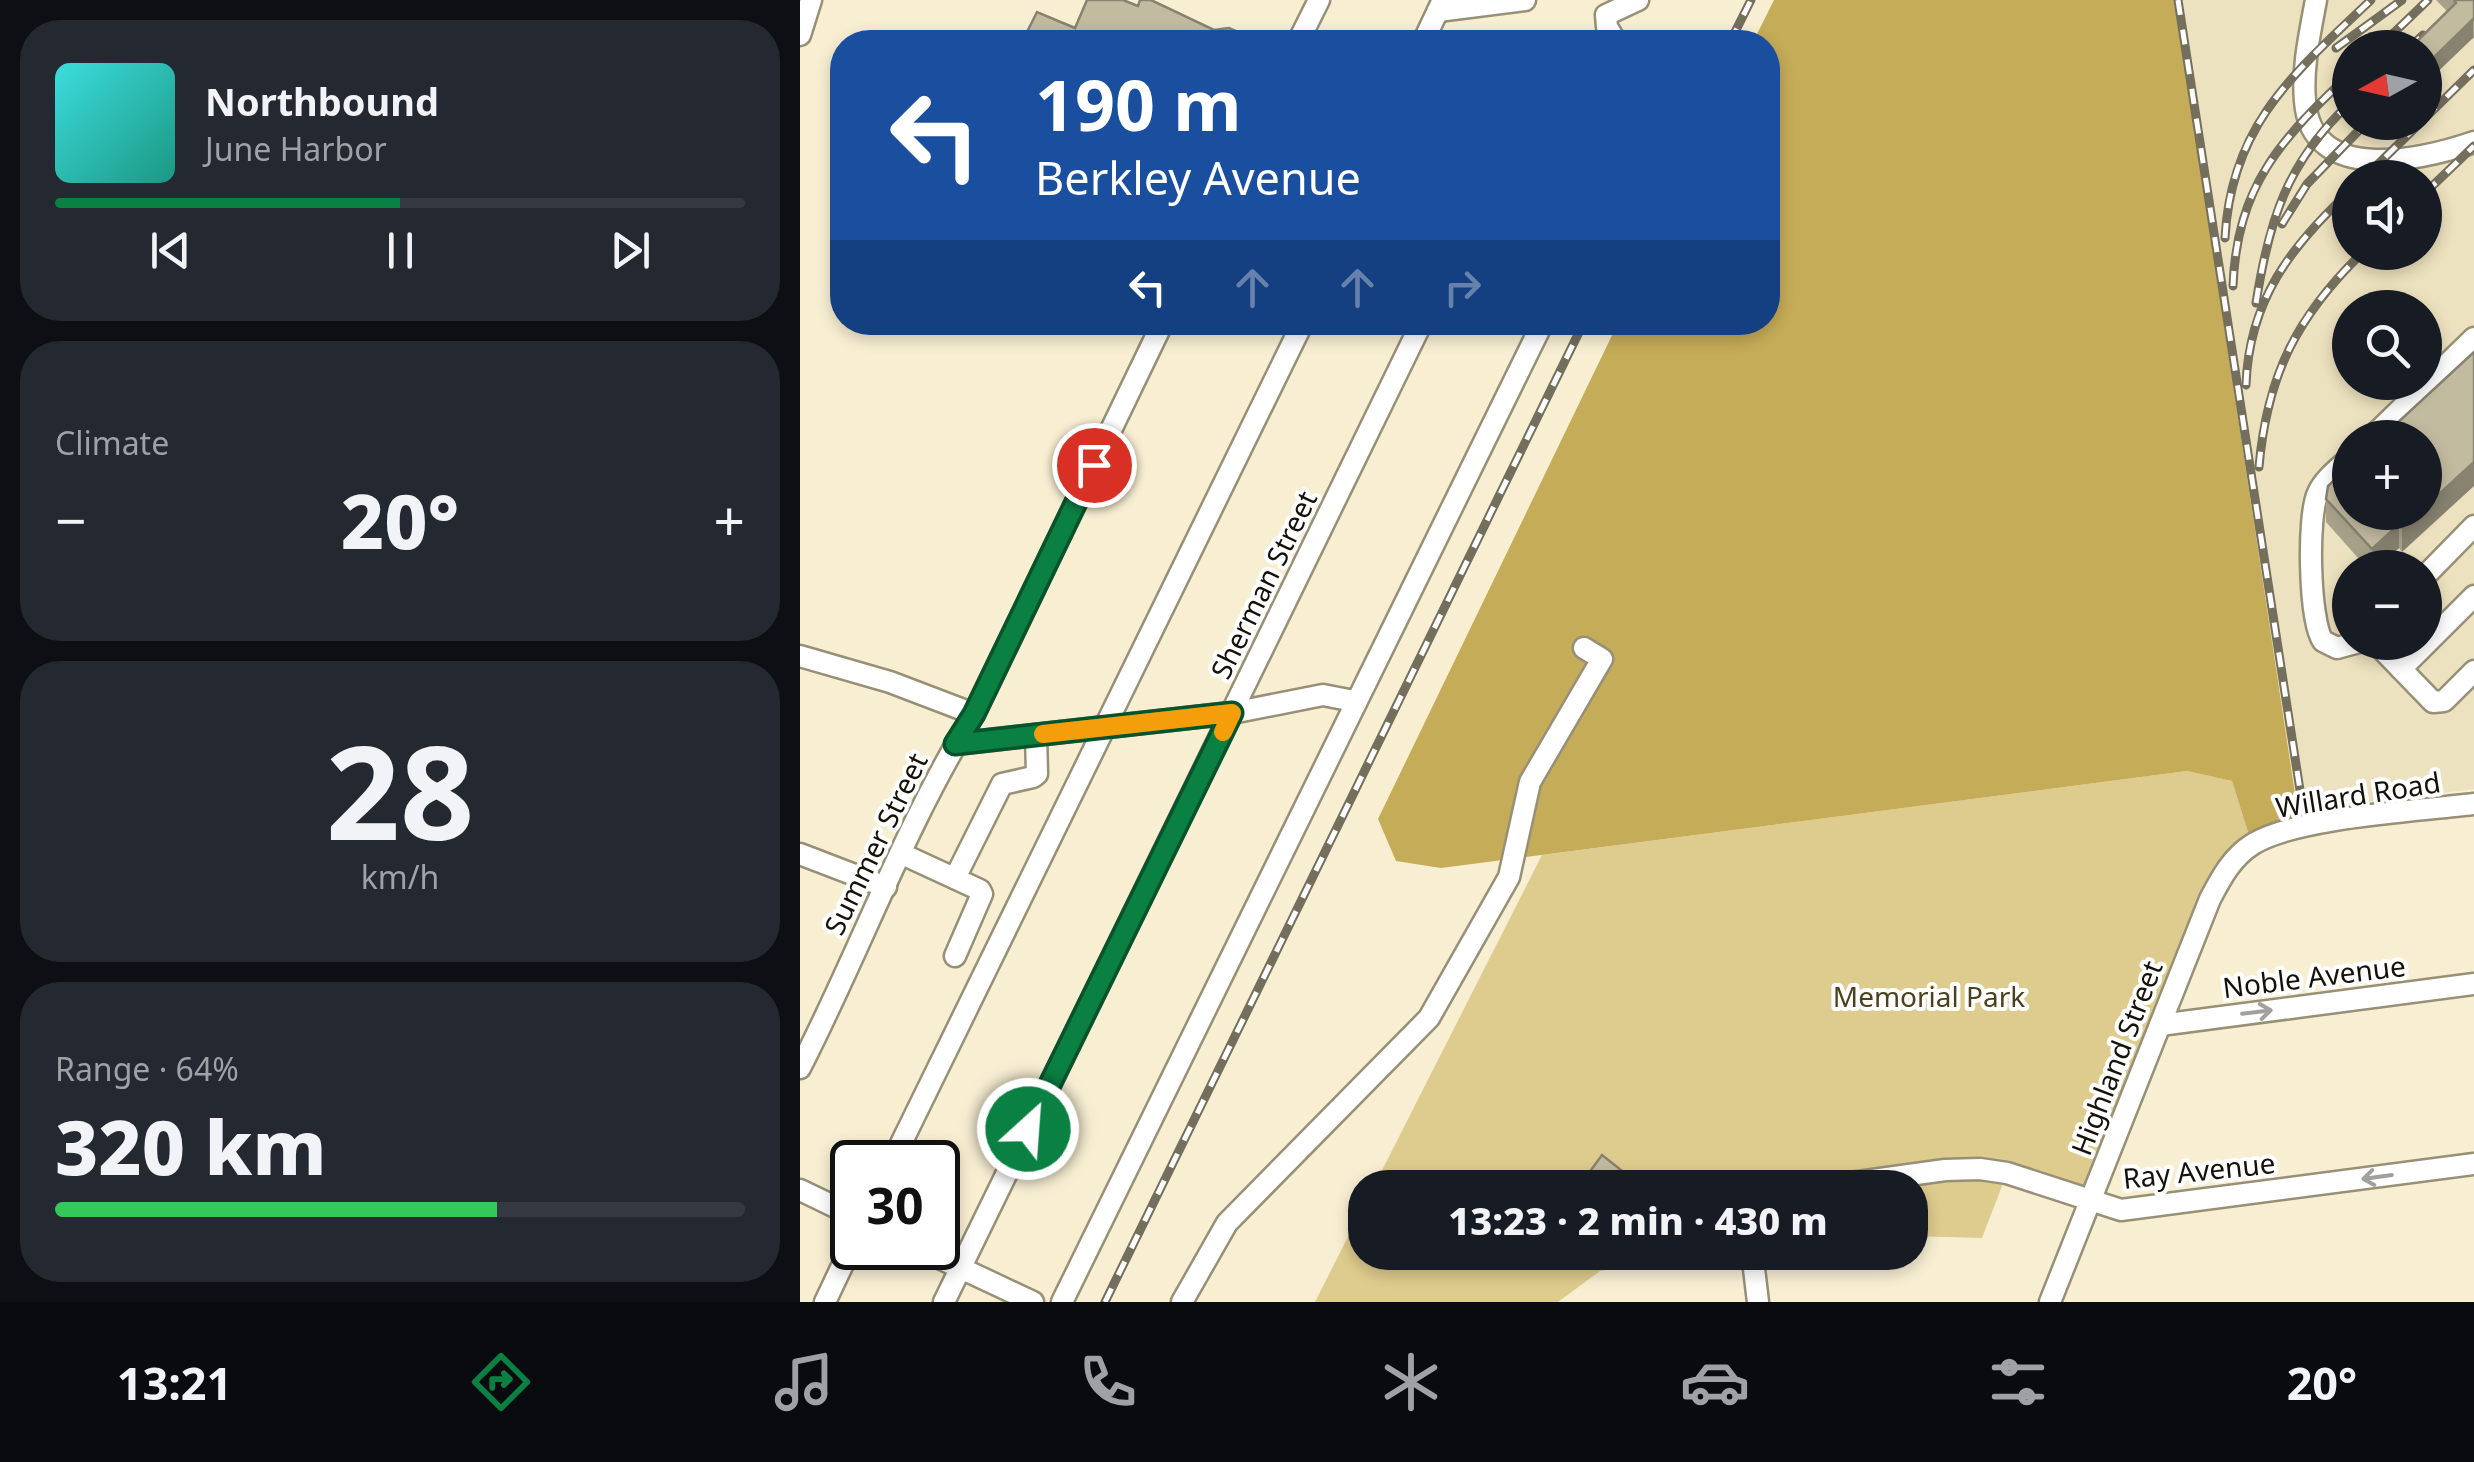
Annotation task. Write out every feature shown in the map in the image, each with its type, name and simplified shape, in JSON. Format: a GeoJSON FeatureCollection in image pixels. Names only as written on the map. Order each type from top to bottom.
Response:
{"type":"FeatureCollection","features":[{"type":"Feature","properties":{"kind":"street"},"geometry":{"type":"LineString","coordinates":[[800,34],[810,0]]}},
{"type":"Feature","properties":{"kind":"street"},"geometry":{"type":"LineString","coordinates":[[1304,30],[1318,0]]}},
{"type":"Feature","properties":{"kind":"street"},"geometry":{"type":"LineString","coordinates":[[1430,30],[1441,6],[1526,0]]}},
{"type":"Feature","properties":{"kind":"street"},"geometry":{"type":"LineString","coordinates":[[1609,30],[1606,15],[1638,0]]}},
{"type":"Feature","properties":{"kind":"street"},"geometry":{"type":"LineString","coordinates":[[2316,0],[2304,68],[2304,102],[2316,138],[2346,155],[2398,162],[2474,142]]}},
{"type":"Feature","properties":{"kind":"street","name":"Summer Street"},"geometry":{"type":"LineString","coordinates":[[802,1062],[1157,335]]}},
{"type":"Feature","properties":{"kind":"street"},"geometry":{"type":"LineString","coordinates":[[903,1140],[1298,335]]}},
{"type":"Feature","properties":{"kind":"street","name":"Sherman Street"},"geometry":{"type":"LineString","coordinates":[[960,1268],[1416,335]]}},
{"type":"Feature","properties":{"kind":"street"},"geometry":{"type":"LineString","coordinates":[[1062,1302],[1537,335]]}},
{"type":"Feature","properties":{"kind":"street"},"geometry":{"type":"LineString","coordinates":[[2390,420],[2474,338]]}},
{"type":"Feature","properties":{"kind":"street"},"geometry":{"type":"LineString","coordinates":[[2332,475],[2315,499],[2312,586],[2313,618],[2323,641],[2332,646]]}},
{"type":"Feature","properties":{"kind":"street"},"geometry":{"type":"LineString","coordinates":[[2442,559],[2474,526]]}},
{"type":"Feature","properties":{"kind":"street"},"geometry":{"type":"LineString","coordinates":[[2401,669],[2474,596]]}},
{"type":"Feature","properties":{"kind":"street"},"geometry":{"type":"LineString","coordinates":[[1182,1302],[1227,1223],[1429,1018],[1509,876],[1530,782],[1602,659],[1584,648]]}},
{"type":"Feature","properties":{"kind":"street"},"geometry":{"type":"LineString","coordinates":[[800,656],[890,682],[974,714]]}},
{"type":"Feature","properties":{"kind":"street"},"geometry":{"type":"LineString","coordinates":[[2392,660],[2433,702],[2444,701],[2474,670]]}},
{"type":"Feature","properties":{"kind":"street"},"geometry":{"type":"LineString","coordinates":[[955,744],[1232,713],[1323,695],[1354,701]]}},
{"type":"Feature","properties":{"kind":"street"},"geometry":{"type":"LineString","coordinates":[[955,878],[1002,784],[1036,774],[1036,735]]}},
{"type":"Feature","properties":{"kind":"street","name":"Willard Road"},"geometry":{"type":"LineString","coordinates":[[2252,845],[2300,827],[2474,804]]}},
{"type":"Feature","properties":{"kind":"street","name":"Highland Street"},"geometry":{"type":"LineString","coordinates":[[2050,1302],[2210,898],[2236,858],[2252,845]]}},
{"type":"Feature","properties":{"kind":"street"},"geometry":{"type":"LineString","coordinates":[[800,854],[886,886]]}},
{"type":"Feature","properties":{"kind":"street"},"geometry":{"type":"LineString","coordinates":[[902,854],[980,890],[982,894],[955,956]]}},
{"type":"Feature","properties":{"kind":"street","name":"Noble Avenue"},"geometry":{"type":"LineString","coordinates":[[2160,1025],[2474,984]]}},
{"type":"Feature","properties":{"kind":"street","name":"Ray Avenue"},"geometry":{"type":"LineString","coordinates":[[1928,1172],[1980,1169],[2007,1173],[2109,1207],[2134,1209],[2474,1164]]}},
{"type":"Feature","properties":{"kind":"street"},"geometry":{"type":"LineString","coordinates":[[800,1190],[830,1205]]}},
{"type":"Feature","properties":{"kind":"street"},"geometry":{"type":"LineString","coordinates":[[960,1268],[1033,1302]]}},
{"type":"Feature","properties":{"kind":"street"},"geometry":{"type":"LineString","coordinates":[[825,1302],[840,1270]]}},
{"type":"Feature","properties":{"kind":"street","name":"Sherman Street"},"geometry":{"type":"LineString","coordinates":[[944,1302],[959,1270]]}},
{"type":"Feature","properties":{"kind":"street"},"geometry":{"type":"LineString","coordinates":[[1754,1270],[1758,1302]]}},
{"type":"Feature","properties":{"kind":"shaded area"},"geometry":{"type":"Polygon","coordinates":[[[1774,0],[2175,0],[2300,827],[2252,845],[2232,781],[2187,771],[1441,868],[1396,861],[1378,819],[1612,335],[1780,335],[1780,30],[1759,30],[1774,0]]]}},
{"type":"Feature","properties":{"kind":"shaded area"},"geometry":{"type":"Polygon","coordinates":[[[2175,0],[2474,0],[2474,789],[2298,811],[2175,0]]]}},
{"type":"Feature","properties":{"kind":"green space","name":"Memorial Park"},"geometry":{"type":"Polygon","coordinates":[[[2187,771],[2232,781],[2252,845],[2236,859],[2091,1201],[2007,1173],[1982,1238],[1928,1236],[1928,1170],[1382,1170],[1542,855],[2187,771]]]}},
{"type":"Feature","properties":{"kind":"green space"},"geometry":{"type":"Polygon","coordinates":[[[1348,1237],[1348,1270],[1606,1270],[1558,1302],[1315,1302],[1348,1237]]]}},
{"type":"Feature","properties":{"kind":"building"},"geometry":{"type":"Polygon","coordinates":[[[1087,0],[1123,0],[1138,6],[1140,0],[1151,0],[1214,30],[1028,30],[1037,12],[1075,28],[1087,0]]]}},
{"type":"Feature","properties":{"kind":"building"},"geometry":{"type":"Polygon","coordinates":[[[2454,0],[2474,0],[2474,21],[2442,49],[2442,30],[2428,30],[2456,3],[2454,0]]]}},
{"type":"Feature","properties":{"kind":"building"},"geometry":{"type":"Polygon","coordinates":[[[2474,352],[2474,462],[2442,491],[2442,420],[2400,420],[2422,400],[2442,400],[2442,382],[2474,352]]]}},
{"type":"Feature","properties":{"kind":"building"},"geometry":{"type":"Polygon","coordinates":[[[2332,482],[2332,506],[2326,499],[2332,482]]]}},
{"type":"Feature","properties":{"kind":"building"},"geometry":{"type":"Polygon","coordinates":[[[2355,530],[2393,530],[2372,549],[2355,530]]]}},
{"type":"Feature","properties":{"kind":"building"},"geometry":{"type":"Polygon","coordinates":[[[1602,1155],[1621,1170],[1591,1170],[1602,1155]]]}},
{"type":"Feature","properties":{"kind":"railway"},"geometry":{"type":"LineString","coordinates":[[1736,30],[1751,0]]}},
{"type":"Feature","properties":{"kind":"railway"},"geometry":{"type":"LineString","coordinates":[[2178,0],[2302,803]]}},
{"type":"Feature","properties":{"kind":"railway"},"geometry":{"type":"LineString","coordinates":[[2225,238],[2240,163],[2271,104],[2371,0]]}},
{"type":"Feature","properties":{"kind":"railway"},"geometry":{"type":"LineString","coordinates":[[2361,30],[2402,0]]}},
{"type":"Feature","properties":{"kind":"railway"},"geometry":{"type":"LineString","coordinates":[[2397,30],[2428,0]]}},
{"type":"Feature","properties":{"kind":"railway"},"geometry":{"type":"LineString","coordinates":[[2442,101],[2474,70]]}},
{"type":"Feature","properties":{"kind":"railway"},"geometry":{"type":"LineString","coordinates":[[2233,286],[2236,251],[2253,192],[2283,144],[2332,92]]}},
{"type":"Feature","properties":{"kind":"railway"},"geometry":{"type":"LineString","coordinates":[[2256,303],[2267,245],[2284,194],[2311,147],[2332,121]]}},
{"type":"Feature","properties":{"kind":"railway"},"geometry":{"type":"LineString","coordinates":[[2282,224],[2307,184],[2350,140]]}},
{"type":"Feature","properties":{"kind":"railway"},"geometry":{"type":"LineString","coordinates":[[2382,160],[2403,140]]}},
{"type":"Feature","properties":{"kind":"railway"},"geometry":{"type":"LineString","coordinates":[[2442,177],[2474,146]]}},
{"type":"Feature","properties":{"kind":"railway"},"geometry":{"type":"LineString","coordinates":[[2246,385],[2255,327],[2265,301],[2292,254],[2332,209]]}},
{"type":"Feature","properties":{"kind":"railway"},"geometry":{"type":"LineString","coordinates":[[2259,467],[2269,404],[2289,349],[2320,300],[2346,270]]}},
{"type":"Feature","properties":{"kind":"railway"},"geometry":{"type":"LineString","coordinates":[[1105,1302],[1578,335]]}},
{"type":"Feature","properties":{"kind":"slow traffic"},"geometry":{"type":"LineString","coordinates":[[1043,734],[1232,713],[1223,732]]}},
{"type":"Feature","properties":{"kind":"route"},"geometry":{"type":"LineString","coordinates":[[1028,1129],[1232,713],[955,744],[974,714],[1094,465]]}}]}
